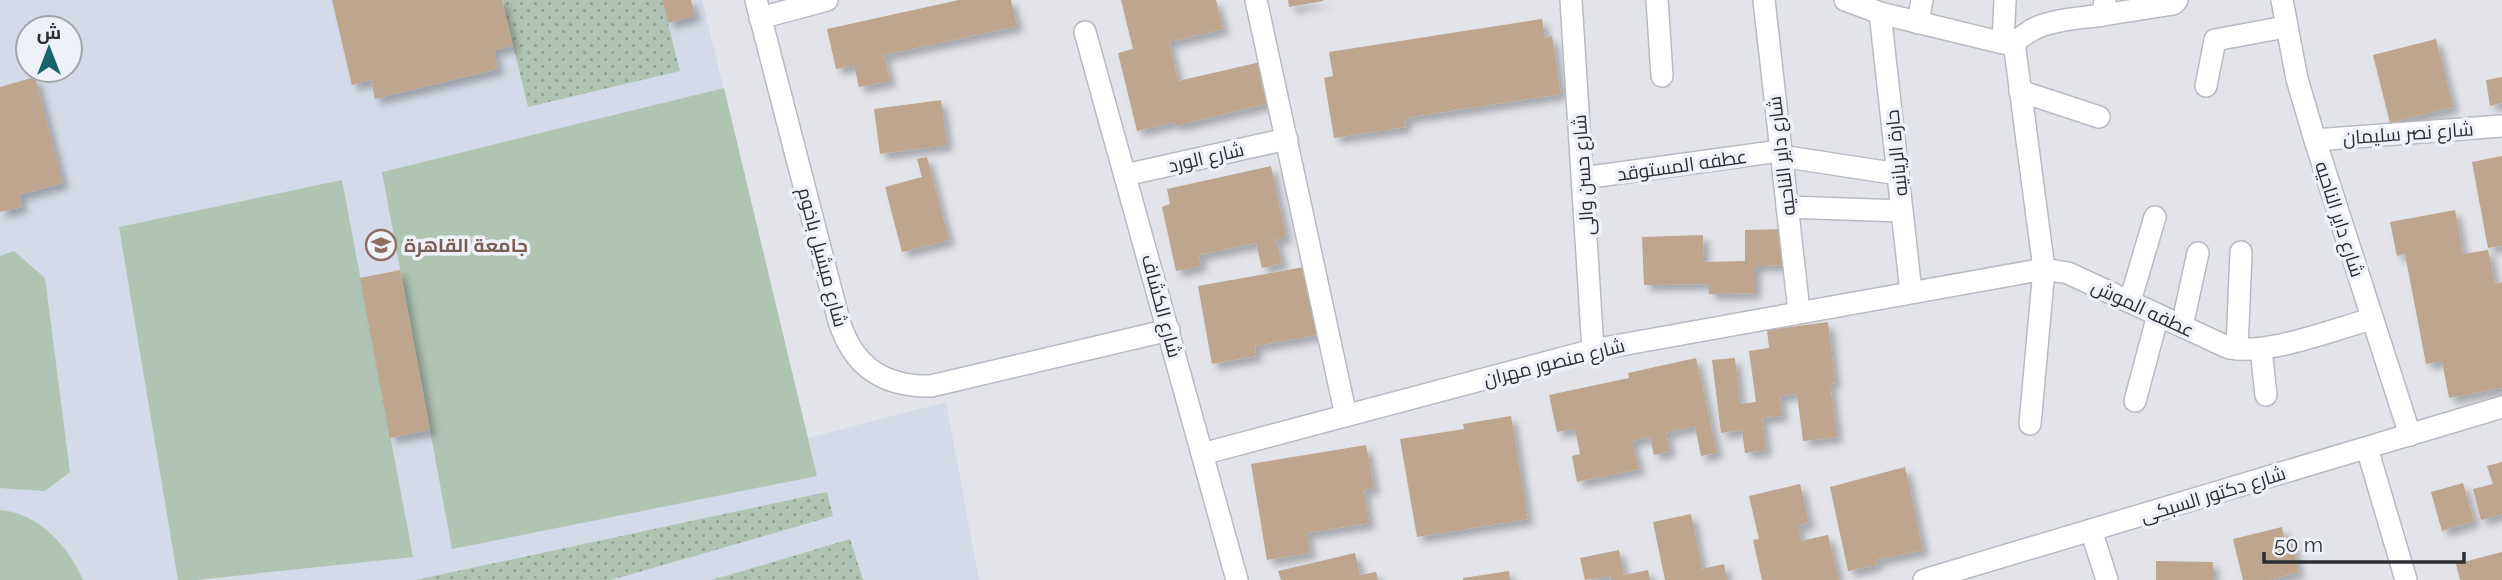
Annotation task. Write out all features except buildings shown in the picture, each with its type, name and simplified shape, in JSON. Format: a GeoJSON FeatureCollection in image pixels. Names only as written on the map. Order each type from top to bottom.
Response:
{"type":"FeatureCollection","features":[{"type":"Feature","properties":{"kind":"street"},"geometry":{"type":"LineString","coordinates":[[758,9],[827,0]]}},
{"type":"Feature","properties":{"kind":"street"},"geometry":{"type":"LineString","coordinates":[[1256,0],[1346,416]]}},
{"type":"Feature","properties":{"kind":"street","name":"شارع حسن والى"},"geometry":{"type":"LineString","coordinates":[[1571,0],[1593,350]]}},
{"type":"Feature","properties":{"kind":"street"},"geometry":{"type":"LineString","coordinates":[[1657,0],[1662,76]]}},
{"type":"Feature","properties":{"kind":"street","name":"شارع داير الناحيه"},"geometry":{"type":"LineString","coordinates":[[1764,0],[1799,311]]}},
{"type":"Feature","properties":{"kind":"street"},"geometry":{"type":"LineString","coordinates":[[1845,0],[1918,23],[2009,43],[2034,29],[2104,8],[2174,4],[2177,0]]}},
{"type":"Feature","properties":{"kind":"street"},"geometry":{"type":"LineString","coordinates":[[1918,23],[1922,0]]}},
{"type":"Feature","properties":{"kind":"street"},"geometry":{"type":"LineString","coordinates":[[2006,0],[2009,43],[2020,91],[2043,269],[2030,424]]}},
{"type":"Feature","properties":{"kind":"street","name":"شارع داير الناحيه"},"geometry":{"type":"LineString","coordinates":[[2282,0],[2297,79],[2410,435]]}},
{"type":"Feature","properties":{"kind":"street","name":"شارع ميشيل باخوم"},"geometry":{"type":"LineString","coordinates":[[758,9],[844,338],[853,353],[866,366],[896,383],[931,386],[1169,330]]}},
{"type":"Feature","properties":{"kind":"street","name":"حارة الريانيه"},"geometry":{"type":"LineString","coordinates":[[1880,13],[1911,292]]}},
{"type":"Feature","properties":{"kind":"street"},"geometry":{"type":"LineString","coordinates":[[2206,86],[2212,47],[2216,40],[2285,27]]}},
{"type":"Feature","properties":{"kind":"street","name":"شارع الكشاف"},"geometry":{"type":"LineString","coordinates":[[1085,32],[1237,580]]}},
{"type":"Feature","properties":{"kind":"street"},"geometry":{"type":"LineString","coordinates":[[2020,91],[2099,117]]}},
{"type":"Feature","properties":{"kind":"street","name":"شارع نصر سليمان"},"geometry":{"type":"LineString","coordinates":[[2315,140],[2502,125]]}},
{"type":"Feature","properties":{"kind":"street","name":"شارع الورد"},"geometry":{"type":"LineString","coordinates":[[1125,175],[1287,139]]}},
{"type":"Feature","properties":{"kind":"street","name":"عطفه المستوقد"},"geometry":{"type":"LineString","coordinates":[[1583,178],[1781,153],[1898,174]]}},
{"type":"Feature","properties":{"kind":"street"},"geometry":{"type":"LineString","coordinates":[[1787,208],[1902,211]]}},
{"type":"Feature","properties":{"kind":"street"},"geometry":{"type":"LineString","coordinates":[[2130,302],[2155,217]]}},
{"type":"Feature","properties":{"kind":"street"},"geometry":{"type":"LineString","coordinates":[[2237,349],[2241,252]]}},
{"type":"Feature","properties":{"kind":"street"},"geometry":{"type":"LineString","coordinates":[[2182,326],[2198,253]]}},
{"type":"Feature","properties":{"kind":"street","name":"عطفه الموش"},"geometry":{"type":"LineString","coordinates":[[1911,292],[2043,269],[2068,273],[2229,348],[2237,349],[2261,349],[2372,319]]}},
{"type":"Feature","properties":{"kind":"street","name":"شارع منصور مهران"},"geometry":{"type":"LineString","coordinates":[[1202,454],[1593,350],[1911,292]]}},
{"type":"Feature","properties":{"kind":"street"},"geometry":{"type":"LineString","coordinates":[[2135,401],[2158,315]]}},
{"type":"Feature","properties":{"kind":"street"},"geometry":{"type":"LineString","coordinates":[[2261,349],[2266,395]]}},
{"type":"Feature","properties":{"kind":"street","name":"شارع دكتور السبكى"},"geometry":{"type":"LineString","coordinates":[[1924,580],[2502,407]]}},
{"type":"Feature","properties":{"kind":"street"},"geometry":{"type":"LineString","coordinates":[[2367,448],[2406,580]]}},
{"type":"Feature","properties":{"kind":"street"},"geometry":{"type":"LineString","coordinates":[[2091,530],[2107,580]]}},
{"type":"Feature","properties":{"kind":"shaded area","name":"جامعة القاهرة"},"geometry":{"type":"Polygon","coordinates":[[[0,0],[702,0],[808,438],[946,402],[979,580],[0,580],[0,0]]]}},
{"type":"Feature","properties":{"kind":"green space"},"geometry":{"type":"Polygon","coordinates":[[[502,0],[662,0],[680,71],[528,107],[502,0]]]}},
{"type":"Feature","properties":{"kind":"green space"},"geometry":{"type":"Polygon","coordinates":[[[724,88],[817,476],[452,549],[382,172],[724,88]]]}},
{"type":"Feature","properties":{"kind":"green space"},"geometry":{"type":"Polygon","coordinates":[[[342,180],[413,557],[178,580],[119,227],[342,180]]]}},
{"type":"Feature","properties":{"kind":"green space"},"geometry":{"type":"Polygon","coordinates":[[[14,251],[45,278],[70,472],[45,491],[0,488],[0,256],[14,251]]]}},
{"type":"Feature","properties":{"kind":"green space"},"geometry":{"type":"Polygon","coordinates":[[[827,492],[833,516],[611,580],[415,580],[827,492]]]}},
{"type":"Feature","properties":{"kind":"green space"},"geometry":{"type":"Polygon","coordinates":[[[0,510],[27,517],[50,533],[69,555],[83,580],[0,580],[0,510]]]}},
{"type":"Feature","properties":{"kind":"green space"},"geometry":{"type":"Polygon","coordinates":[[[850,539],[863,580],[712,580],[850,539]]]}},
{"type":"Feature","properties":{"kind":"place","name":"جامعة القاهرة"},"geometry":{"type":"Point","coordinates":[381,245]}}]}
